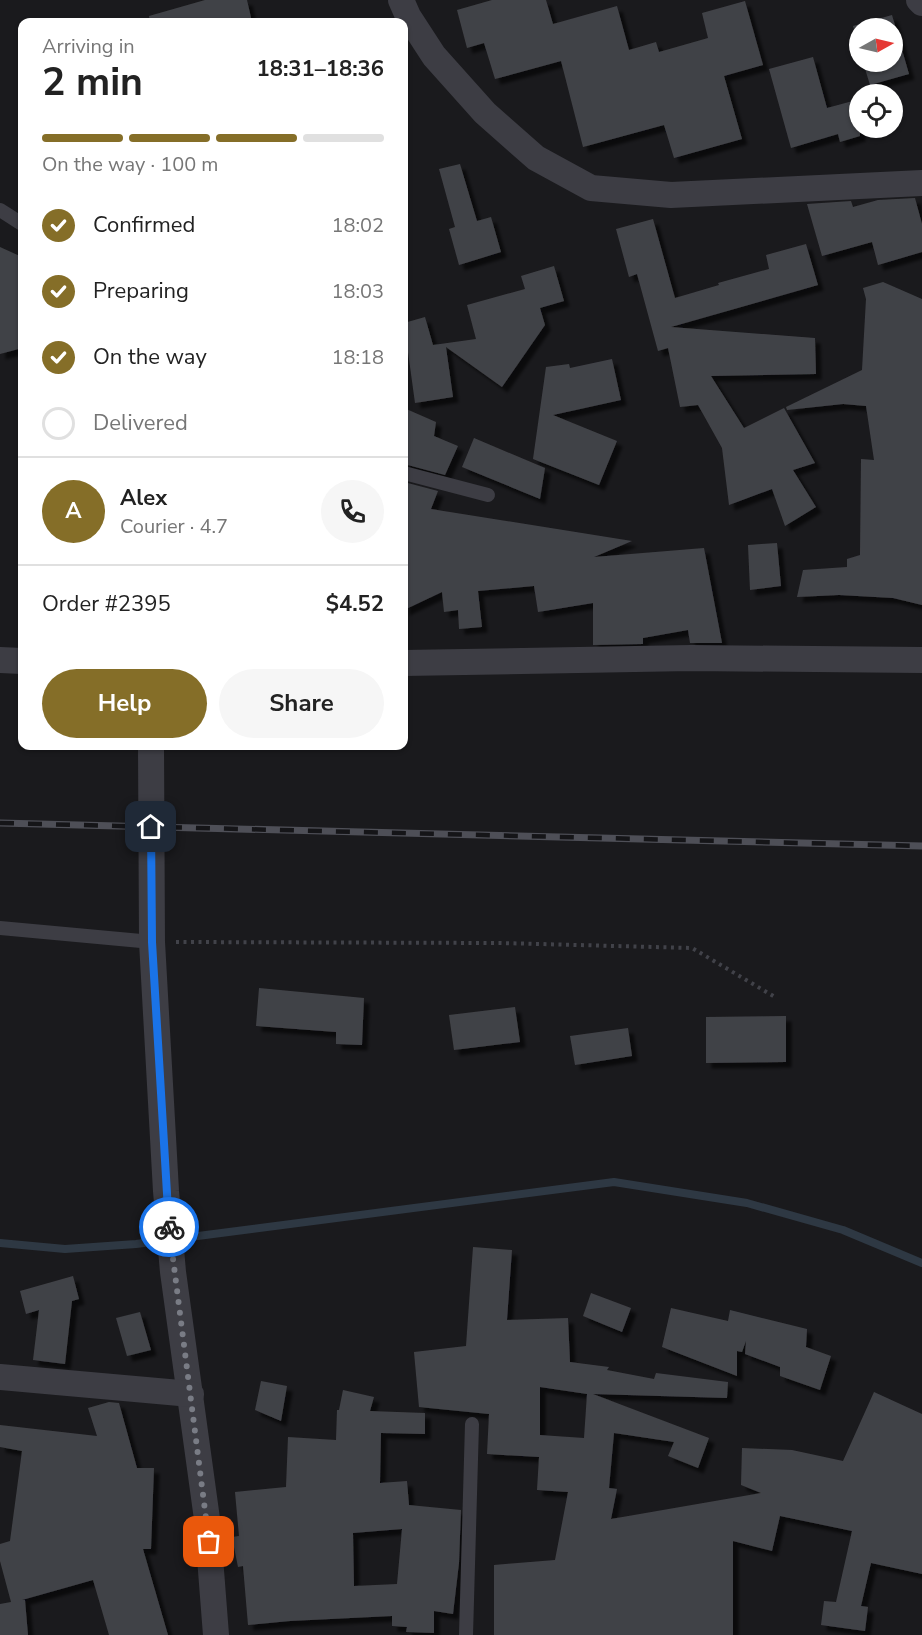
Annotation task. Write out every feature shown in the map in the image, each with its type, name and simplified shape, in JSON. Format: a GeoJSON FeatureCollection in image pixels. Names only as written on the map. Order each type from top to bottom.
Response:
{"type":"FeatureCollection","features":[{"type":"Feature","properties":{"kind":"street"},"geometry":{"type":"LineString","coordinates":[[401,0],[408,16],[434,56],[485,113],[536,158],[591,188],[671,195],[922,183]]}},
{"type":"Feature","properties":{"kind":"street"},"geometry":{"type":"LineString","coordinates":[[408,663],[691,658],[922,660]]}},
{"type":"Feature","properties":{"kind":"street"},"geometry":{"type":"LineString","coordinates":[[0,660],[18,661]]}},
{"type":"Feature","properties":{"kind":"street"},"geometry":{"type":"LineString","coordinates":[[151,750],[152,942],[166,1191],[173,1272],[207,1519],[216,1635]]}},
{"type":"Feature","properties":{"kind":"street"},"geometry":{"type":"LineString","coordinates":[[0,1377],[190,1394]]}},
{"type":"Feature","properties":{"kind":"lane"},"geometry":{"type":"LineString","coordinates":[[0,210],[18,221]]}},
{"type":"Feature","properties":{"kind":"lane"},"geometry":{"type":"LineString","coordinates":[[408,474],[488,495]]}},
{"type":"Feature","properties":{"kind":"lane"},"geometry":{"type":"LineString","coordinates":[[0,928],[152,942]]}},
{"type":"Feature","properties":{"kind":"lane"},"geometry":{"type":"LineString","coordinates":[[466,1635],[472,1424]]}},
{"type":"Feature","properties":{"kind":"path"},"geometry":{"type":"LineString","coordinates":[[152,942],[501,943],[692,948],[775,997]]}},
{"type":"Feature","properties":{"kind":"building"},"geometry":{"type":"Polygon","coordinates":[[[205,0],[247,0],[251,18],[149,18],[149,16],[205,0]]]}},
{"type":"Feature","properties":{"kind":"building"},"geometry":{"type":"Polygon","coordinates":[[[492,0],[546,0],[553,24],[617,6],[629,50],[656,42],[659,52],[708,38],[702,13],[745,1],[763,65],[724,76],[742,139],[674,158],[664,125],[583,147],[561,61],[495,79],[484,43],[467,48],[457,10],[492,0]]]}},
{"type":"Feature","properties":{"kind":"building"},"geometry":{"type":"Polygon","coordinates":[[[903,53],[909,74],[870,84],[866,72],[903,72],[903,53]]]}},
{"type":"Feature","properties":{"kind":"building"},"geometry":{"type":"Polygon","coordinates":[[[813,57],[827,108],[849,102],[849,138],[853,138],[840,142],[838,134],[791,148],[769,69],[813,57]]]}},
{"type":"Feature","properties":{"kind":"building"},"geometry":{"type":"Polygon","coordinates":[[[460,164],[477,221],[491,217],[501,252],[459,265],[449,229],[455,227],[439,169],[460,164]]]}},
{"type":"Feature","properties":{"kind":"building"},"geometry":{"type":"Polygon","coordinates":[[[915,198],[922,224],[922,252],[878,265],[872,242],[822,256],[807,204],[851,201],[853,207],[878,200],[915,198]]]}},
{"type":"Feature","properties":{"kind":"building"},"geometry":{"type":"Polygon","coordinates":[[[653,219],[675,298],[769,269],[766,255],[806,244],[818,285],[671,327],[815,338],[816,374],[711,376],[744,428],[784,408],[815,463],[793,470],[816,507],[785,526],[772,489],[729,505],[722,448],[698,405],[680,407],[668,348],[658,351],[637,274],[629,277],[616,229],[653,219]]]}},
{"type":"Feature","properties":{"kind":"building"},"geometry":{"type":"Polygon","coordinates":[[[0,247],[18,255],[18,349],[0,354],[0,247]]]}},
{"type":"Feature","properties":{"kind":"building"},"geometry":{"type":"Polygon","coordinates":[[[554,266],[564,301],[540,308],[545,325],[502,387],[446,347],[453,397],[415,403],[408,352],[408,322],[425,317],[433,345],[476,339],[467,305],[525,289],[521,276],[554,266]]]}},
{"type":"Feature","properties":{"kind":"building"},"geometry":{"type":"Polygon","coordinates":[[[883,282],[922,299],[922,605],[893,598],[839,595],[797,597],[803,570],[847,567],[847,559],[860,555],[861,459],[874,460],[866,406],[843,404],[787,410],[786,407],[862,370],[866,299],[863,288],[883,282]]]}},
{"type":"Feature","properties":{"kind":"building"},"geometry":{"type":"Polygon","coordinates":[[[612,359],[621,400],[553,415],[617,441],[599,485],[533,459],[546,367],[569,364],[570,368],[612,359]]]}},
{"type":"Feature","properties":{"kind":"building"},"geometry":{"type":"Polygon","coordinates":[[[408,410],[436,422],[434,436],[458,446],[445,475],[408,465],[408,410]]]}},
{"type":"Feature","properties":{"kind":"building"},"geometry":{"type":"Polygon","coordinates":[[[474,438],[545,468],[540,499],[462,467],[474,438]]]}},
{"type":"Feature","properties":{"kind":"building"},"geometry":{"type":"Polygon","coordinates":[[[408,483],[438,491],[431,509],[632,541],[594,557],[704,548],[722,643],[690,643],[688,630],[643,638],[643,644],[593,645],[593,603],[538,612],[534,586],[478,591],[482,627],[459,629],[458,610],[444,612],[442,592],[408,608],[408,483]]]}},
{"type":"Feature","properties":{"kind":"building"},"geometry":{"type":"Polygon","coordinates":[[[777,543],[781,586],[750,590],[748,545],[777,543]]]}},
{"type":"Feature","properties":{"kind":"building"},"geometry":{"type":"Polygon","coordinates":[[[259,988],[364,998],[362,1045],[336,1044],[336,1032],[256,1026],[259,988]]]}},
{"type":"Feature","properties":{"kind":"building"},"geometry":{"type":"Polygon","coordinates":[[[515,1007],[520,1042],[454,1050],[449,1015],[515,1007]]]}},
{"type":"Feature","properties":{"kind":"building"},"geometry":{"type":"Polygon","coordinates":[[[786,1016],[786,1062],[706,1063],[706,1017],[786,1016]]]}},
{"type":"Feature","properties":{"kind":"building"},"geometry":{"type":"Polygon","coordinates":[[[628,1028],[632,1056],[575,1065],[570,1036],[628,1028]]]}},
{"type":"Feature","properties":{"kind":"building"},"geometry":{"type":"Polygon","coordinates":[[[473,1247],[512,1250],[507,1320],[568,1318],[570,1362],[609,1367],[607,1370],[654,1379],[656,1373],[728,1382],[727,1398],[593,1394],[709,1438],[698,1468],[668,1456],[674,1442],[614,1433],[609,1488],[617,1489],[611,1519],[761,1493],[741,1485],[742,1448],[792,1450],[843,1461],[874,1392],[922,1414],[922,1574],[871,1563],[861,1606],[868,1607],[865,1631],[821,1625],[824,1601],[836,1602],[852,1531],[780,1516],[772,1551],[733,1541],[733,1635],[494,1635],[494,1565],[555,1560],[568,1492],[537,1490],[539,1457],[487,1454],[489,1414],[419,1407],[414,1352],[466,1346],[473,1247]],[[540,1387],[540,1435],[584,1438],[587,1394],[540,1387]]]}},
{"type":"Feature","properties":{"kind":"building"},"geometry":{"type":"Polygon","coordinates":[[[73,1276],[79,1299],[72,1301],[65,1364],[33,1360],[39,1310],[26,1314],[20,1291],[73,1276]]]}},
{"type":"Feature","properties":{"kind":"building"},"geometry":{"type":"Polygon","coordinates":[[[591,1293],[631,1308],[622,1332],[583,1316],[591,1293]]]}},
{"type":"Feature","properties":{"kind":"building"},"geometry":{"type":"Polygon","coordinates":[[[671,1308],[728,1321],[730,1310],[807,1329],[806,1347],[831,1356],[820,1390],[780,1376],[780,1367],[745,1354],[746,1341],[742,1352],[737,1351],[737,1376],[662,1347],[671,1308]]]}},
{"type":"Feature","properties":{"kind":"building"},"geometry":{"type":"Polygon","coordinates":[[[140,1312],[151,1350],[127,1356],[116,1318],[140,1312]]]}},
{"type":"Feature","properties":{"kind":"building"},"geometry":{"type":"Polygon","coordinates":[[[261,1381],[287,1386],[281,1421],[255,1410],[261,1381]]]}},
{"type":"Feature","properties":{"kind":"building"},"geometry":{"type":"Polygon","coordinates":[[[343,1390],[374,1397],[370,1411],[425,1413],[425,1434],[381,1433],[380,1483],[407,1481],[409,1505],[461,1510],[459,1563],[453,1614],[434,1611],[434,1633],[406,1632],[407,1627],[392,1626],[392,1616],[248,1625],[243,1566],[238,1567],[232,1537],[239,1536],[235,1492],[286,1487],[288,1437],[336,1440],[337,1410],[339,1410],[343,1390]],[[402,1529],[353,1533],[354,1586],[397,1584],[402,1529]]]}},
{"type":"Feature","properties":{"kind":"building"},"geometry":{"type":"Polygon","coordinates":[[[109,1402],[119,1403],[137,1468],[154,1468],[151,1549],[143,1549],[168,1635],[109,1635],[93,1580],[22,1600],[25,1600],[28,1635],[0,1635],[0,1604],[11,1602],[0,1561],[0,1544],[10,1541],[22,1451],[0,1447],[0,1425],[97,1436],[88,1408],[109,1402]]]}},
{"type":"Feature","properties":{"kind":"waterway"},"geometry":{"type":"LineString","coordinates":[[0,1243],[65,1249],[136,1244],[614,1182],[747,1203],[843,1230],[922,1263]]}},
{"type":"Feature","properties":{"kind":"railway"},"geometry":{"type":"LineString","coordinates":[[0,823],[922,846]]}},
{"type":"Feature","properties":{"kind":"way so far"},"geometry":{"type":"LineString","coordinates":[[169,1227],[209,1542]]}},
{"type":"Feature","properties":{"kind":"route"},"geometry":{"type":"LineString","coordinates":[[151,827],[152,942],[169,1227]]}}]}
